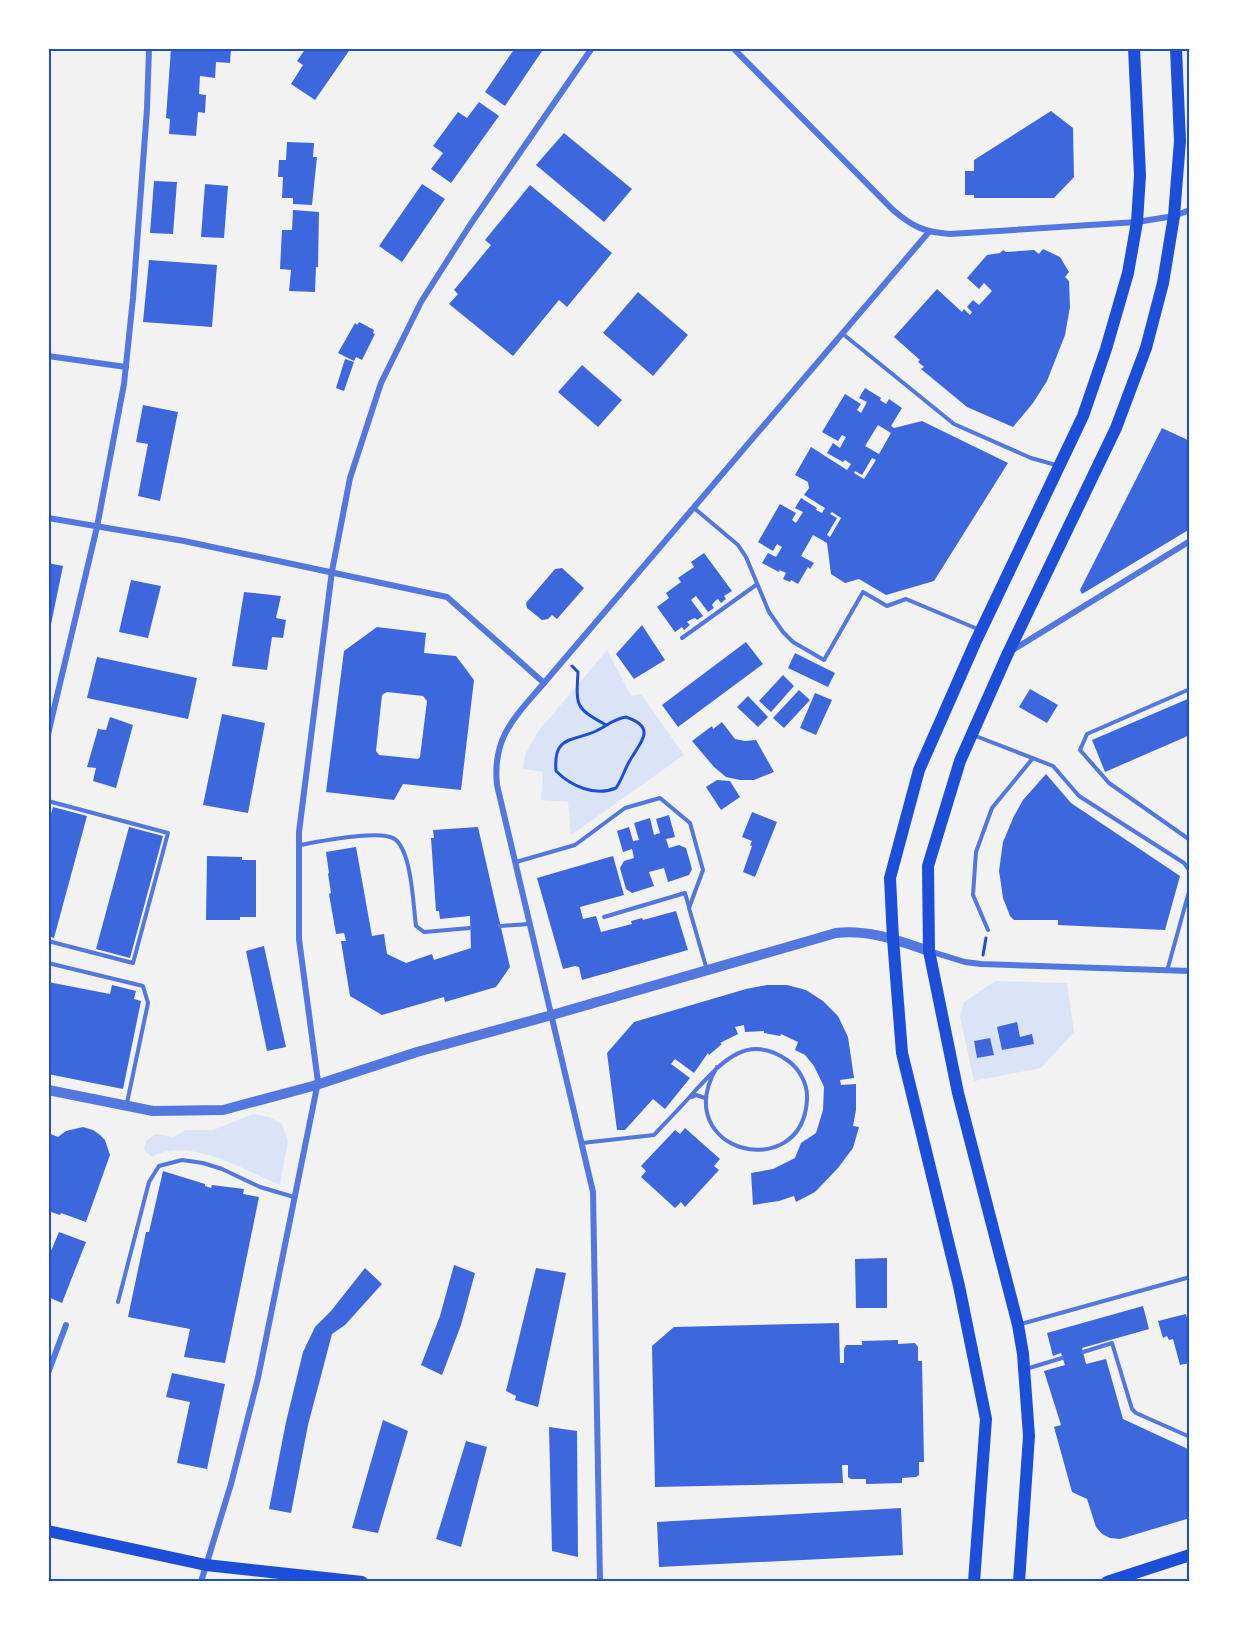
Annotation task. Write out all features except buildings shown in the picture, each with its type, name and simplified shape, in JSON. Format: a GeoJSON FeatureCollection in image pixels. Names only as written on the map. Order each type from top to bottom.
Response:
{"type":"FeatureCollection","features":[{"type":"Feature","properties":{"kind":"main road"},"geometry":{"type":"LineString","coordinates":[[974,1582],[986,1419],[959,1286],[902,1053],[892,939],[890,878],[919,770],[981,630],[1083,416],[1106,350],[1128,273],[1137,222],[1140,175],[1134,48]]}},
{"type":"Feature","properties":{"kind":"main road"},"geometry":{"type":"LineString","coordinates":[[1019,1582],[1029,1436],[1024,1369],[1018,1325],[958,1093],[929,951],[928,866],[960,761],[1008,653],[1116,428],[1146,348],[1163,283],[1174,216],[1180,141],[1176,48]]}},
{"type":"Feature","properties":{"kind":"main road"},"geometry":{"type":"LineString","coordinates":[[48,1531],[206,1565],[362,1582]]}},
{"type":"Feature","properties":{"kind":"main road"},"geometry":{"type":"LineString","coordinates":[[1107,1582],[1190,1555]]}},
{"type":"Feature","properties":{"kind":"street"},"geometry":{"type":"LineString","coordinates":[[48,734],[98,527],[126,367],[147,109],[149,48]]}},
{"type":"Feature","properties":{"kind":"street"},"geometry":{"type":"LineString","coordinates":[[201,1582],[231,1484],[258,1378],[318,1082],[299,939],[299,832],[332,571],[350,478],[381,383],[416,312],[470,225],[592,48]]}},
{"type":"Feature","properties":{"kind":"street"},"geometry":{"type":"LineString","coordinates":[[733,48],[893,210],[908,223],[928,232],[950,234],[1137,222],[1174,216],[1190,210]]}},
{"type":"Feature","properties":{"kind":"street"},"geometry":{"type":"LineString","coordinates":[[600,1582],[593,1191],[497,785],[495,768],[498,748],[509,725],[544,683],[928,232]]}},
{"type":"Feature","properties":{"kind":"street"},"geometry":{"type":"LineString","coordinates":[[48,356],[126,367]]}},
{"type":"Feature","properties":{"kind":"street"},"geometry":{"type":"LineString","coordinates":[[48,518],[184,541],[447,597],[544,683]]}},
{"type":"Feature","properties":{"kind":"street"},"geometry":{"type":"LineString","coordinates":[[1008,653],[1190,541]]}},
{"type":"Feature","properties":{"kind":"street"},"geometry":{"type":"LineString","coordinates":[[48,1090],[153,1111],[223,1110],[313,1086],[318,1082],[417,1052],[836,933],[861,932],[892,939],[965,962],[981,964],[1190,971]]}},
{"type":"Feature","properties":{"kind":"street"},"geometry":{"type":"LineString","coordinates":[[48,1373],[66,1325]]}},
{"type":"Feature","properties":{"kind":"lane"},"geometry":{"type":"LineString","coordinates":[[842,333],[954,424],[1031,458],[1059,466]]}},
{"type":"Feature","properties":{"kind":"lane"},"geometry":{"type":"LineString","coordinates":[[693,508],[738,545],[746,557],[769,612],[783,632],[793,642],[824,660],[863,592],[887,606],[906,599],[981,630]]}},
{"type":"Feature","properties":{"kind":"lane"},"geometry":{"type":"LineString","coordinates":[[682,638],[756,585]]}},
{"type":"Feature","properties":{"kind":"lane"},"geometry":{"type":"LineString","coordinates":[[1190,689],[1087,734],[1080,750],[1109,783],[1190,840]]}},
{"type":"Feature","properties":{"kind":"lane"},"geometry":{"type":"LineString","coordinates":[[972,734],[1053,766],[1079,796],[1184,863],[1190,871]]}},
{"type":"Feature","properties":{"kind":"lane"},"geometry":{"type":"LineString","coordinates":[[988,930],[973,895],[976,852],[992,808],[1033,758]]}},
{"type":"Feature","properties":{"kind":"lane"},"geometry":{"type":"LineString","coordinates":[[514,863],[575,845],[625,808],[660,798],[690,823],[703,870],[689,908]]}},
{"type":"Feature","properties":{"kind":"lane"},"geometry":{"type":"LineString","coordinates":[[48,801],[168,833],[133,963],[48,941]]}},
{"type":"Feature","properties":{"kind":"lane"},"geometry":{"type":"LineString","coordinates":[[299,845],[381,834],[395,838],[407,861],[416,926],[423,932],[470,928]]}},
{"type":"Feature","properties":{"kind":"lane"},"geometry":{"type":"LineString","coordinates":[[1167,971],[1190,888]]}},
{"type":"Feature","properties":{"kind":"lane"},"geometry":{"type":"LineString","coordinates":[[604,917],[685,893],[707,970]]}},
{"type":"Feature","properties":{"kind":"lane"},"geometry":{"type":"LineString","coordinates":[[500,926],[530,924]]}},
{"type":"Feature","properties":{"kind":"lane"},"geometry":{"type":"LineString","coordinates":[[48,963],[142,986],[148,1003],[127,1107]]}},
{"type":"Feature","properties":{"kind":"lane"},"geometry":{"type":"LineString","coordinates":[[582,1143],[654,1135],[717,1067],[730,1056],[745,1050],[762,1049],[778,1053],[792,1063],[802,1077],[807,1093],[806,1110],[800,1126],[789,1139],[774,1148],[757,1151],[740,1149],[725,1141],[714,1129],[707,1114],[705,1098],[709,1082],[717,1067]]}},
{"type":"Feature","properties":{"kind":"lane"},"geometry":{"type":"LineString","coordinates":[[689,1098],[696,1095],[705,1098]]}},
{"type":"Feature","properties":{"kind":"lane"},"geometry":{"type":"LineString","coordinates":[[117,1302],[149,1182],[159,1166],[182,1160],[203,1163],[222,1169],[260,1187],[295,1197]]}},
{"type":"Feature","properties":{"kind":"lane"},"geometry":{"type":"LineString","coordinates":[[1018,1325],[1189,1277],[1190,1283]]}},
{"type":"Feature","properties":{"kind":"lane"},"geometry":{"type":"LineString","coordinates":[[1083,1352],[1112,1343],[1132,1409],[1190,1437]]}},
{"type":"Feature","properties":{"kind":"lane"},"geometry":{"type":"LineString","coordinates":[[1024,1369],[1062,1358]]}},
{"type":"Feature","properties":{"kind":"path"},"geometry":{"type":"LineString","coordinates":[[564,660],[578,672],[576,700],[585,713],[606,725]]}},
{"type":"Feature","properties":{"kind":"path"},"geometry":{"type":"LineString","coordinates":[[626,717],[636,720],[643,727],[644,738],[616,788],[598,791],[566,781],[556,771],[557,750],[562,743],[595,732],[606,725],[615,719],[626,717]]}},
{"type":"Feature","properties":{"kind":"path"},"geometry":{"type":"LineString","coordinates":[[981,964],[988,930]]}},
{"type":"Feature","properties":{"kind":"shaded area"},"geometry":{"type":"Polygon","coordinates":[[[607,650],[631,696],[641,694],[684,755],[571,835],[568,802],[541,800],[543,772],[523,769],[525,755],[537,733],[607,650]]]}},
{"type":"Feature","properties":{"kind":"shaded area"},"geometry":{"type":"Polygon","coordinates":[[[995,981],[1067,983],[1074,1032],[1041,1068],[974,1081],[960,1017],[964,1002],[995,981]]]}},
{"type":"Feature","properties":{"kind":"shaded area"},"geometry":{"type":"Polygon","coordinates":[[[253,1114],[269,1117],[282,1124],[288,1141],[280,1185],[233,1164],[199,1153],[182,1150],[152,1157],[144,1150],[146,1141],[155,1134],[173,1137],[186,1130],[213,1130],[253,1114]]]}}]}
